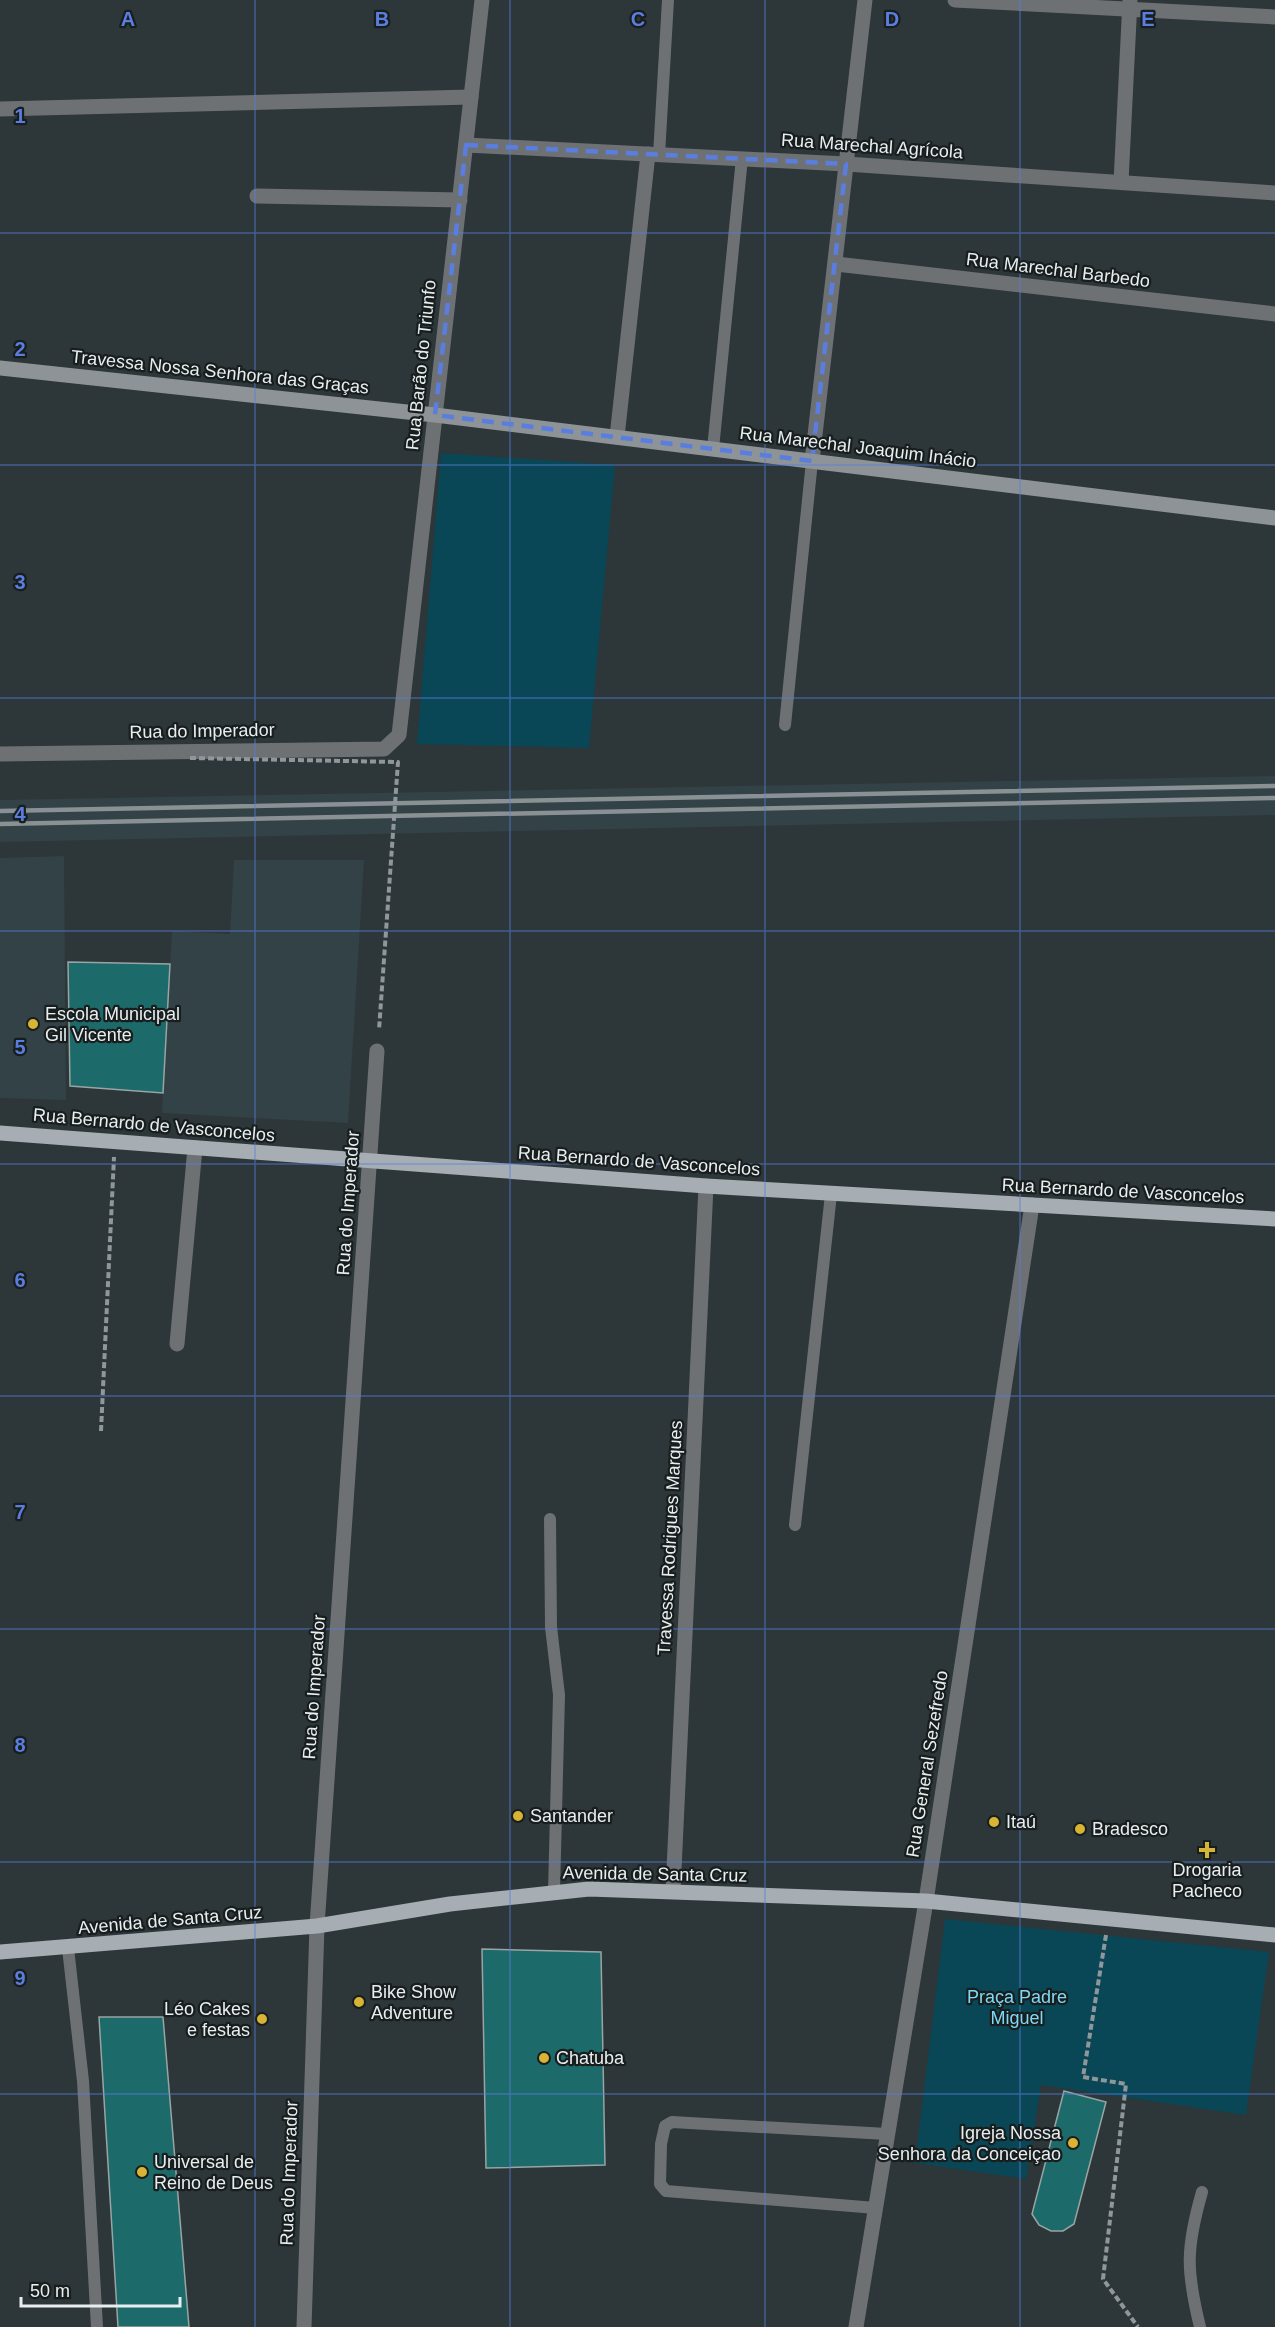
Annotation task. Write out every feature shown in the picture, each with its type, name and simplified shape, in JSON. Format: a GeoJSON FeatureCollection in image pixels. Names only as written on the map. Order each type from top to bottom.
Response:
{"type":"FeatureCollection","features":[{"type":"Feature","properties":{"kind":"main road","name":"Rua Bernardo de Vasconcelos"},"geometry":{"type":"LineString","coordinates":[[0,1132],[706,1186],[1275,1220]]}},
{"type":"Feature","properties":{"kind":"main road","name":"Avenida de Santa Cruz"},"geometry":{"type":"LineString","coordinates":[[0,1952],[317,1926],[450,1904],[589,1890],[926,1901],[1275,1935]]}},
{"type":"Feature","properties":{"kind":"street","name":"Rua Barão do Triunfo"},"geometry":{"type":"LineString","coordinates":[[399,735],[482,0]]}},
{"type":"Feature","properties":{"kind":"street"},"geometry":{"type":"LineString","coordinates":[[812,461],[865,0]]}},
{"type":"Feature","properties":{"kind":"street"},"geometry":{"type":"LineString","coordinates":[[955,0],[1129,4],[1275,17]]}},
{"type":"Feature","properties":{"kind":"street"},"geometry":{"type":"LineString","coordinates":[[1121,182],[1129,4]]}},
{"type":"Feature","properties":{"kind":"street"},"geometry":{"type":"LineString","coordinates":[[0,109],[471,97]]}},
{"type":"Feature","properties":{"kind":"street","name":"Rua Marechal Agrícola"},"geometry":{"type":"LineString","coordinates":[[466,145],[846,164],[1275,193]]}},
{"type":"Feature","properties":{"kind":"street"},"geometry":{"type":"LineString","coordinates":[[617,437],[653,154]]}},
{"type":"Feature","properties":{"kind":"street"},"geometry":{"type":"LineString","coordinates":[[257,196],[460,200]]}},
{"type":"Feature","properties":{"kind":"street","name":"Rua Marechal Barbedo"},"geometry":{"type":"LineString","coordinates":[[836,264],[1275,314]]}},
{"type":"Feature","properties":{"kind":"street","name":"Travessa Nossa Senhora das Graças"},"geometry":{"type":"LineString","coordinates":[[0,368],[435,415]]}},
{"type":"Feature","properties":{"kind":"street","name":"Rua Marechal Joaquim Inácio"},"geometry":{"type":"LineString","coordinates":[[435,415],[1275,518]]}},
{"type":"Feature","properties":{"kind":"street","name":"Rua do Imperador"},"geometry":{"type":"LineString","coordinates":[[0,754],[384,749],[399,735]]}},
{"type":"Feature","properties":{"kind":"street","name":"Rua do Imperador"},"geometry":{"type":"LineString","coordinates":[[304,2327],[317,1926],[377,1051]]}},
{"type":"Feature","properties":{"kind":"street"},"geometry":{"type":"LineString","coordinates":[[177,1344],[195,1148]]}},
{"type":"Feature","properties":{"kind":"street","name":"Travessa Rodrigues Marques"},"geometry":{"type":"LineString","coordinates":[[673,1891],[706,1186]]}},
{"type":"Feature","properties":{"kind":"street","name":"Rua General Sezefredo"},"geometry":{"type":"LineString","coordinates":[[856,2327],[926,1901],[1032,1205]]}},
{"type":"Feature","properties":{"kind":"lane"},"geometry":{"type":"LineString","coordinates":[[653,154],[668,0]]}},
{"type":"Feature","properties":{"kind":"lane"},"geometry":{"type":"LineString","coordinates":[[713,449],[742,158]]}},
{"type":"Feature","properties":{"kind":"lane"},"geometry":{"type":"LineString","coordinates":[[785,725],[812,461]]}},
{"type":"Feature","properties":{"kind":"lane"},"geometry":{"type":"LineString","coordinates":[[795,1526],[831,1194]]}},
{"type":"Feature","properties":{"kind":"lane"},"geometry":{"type":"LineString","coordinates":[[550,1519],[551,1627],[559,1695],[554,1892]]}},
{"type":"Feature","properties":{"kind":"lane"},"geometry":{"type":"LineString","coordinates":[[68,1948],[84,2081],[97,2327]]}},
{"type":"Feature","properties":{"kind":"lane"},"geometry":{"type":"LineString","coordinates":[[876,2208],[666,2191],[660,2184],[661,2144],[665,2126],[672,2122],[888,2134]]}},
{"type":"Feature","properties":{"kind":"lane"},"geometry":{"type":"LineString","coordinates":[[1200,2327],[1189,2270],[1190,2236],[1202,2192]]}},
{"type":"Feature","properties":{"kind":"path"},"geometry":{"type":"LineString","coordinates":[[190,758],[398,762],[379,1030]]}},
{"type":"Feature","properties":{"kind":"path"},"geometry":{"type":"LineString","coordinates":[[101,1431],[115,1142]]}},
{"type":"Feature","properties":{"kind":"path"},"geometry":{"type":"LineString","coordinates":[[1109,1919],[1083,2077],[1126,2084],[1103,2279],[1138,2327]]}},
{"type":"Feature","properties":{"kind":"highlighted area"},"geometry":{"type":"Polygon","coordinates":[[[466,145],[846,164],[812,461],[435,415],[466,145]]]}},
{"type":"Feature","properties":{"kind":"shaded area"},"geometry":{"type":"Polygon","coordinates":[[[1275,776],[1275,815],[0,842],[0,800],[1275,776]]]}},
{"type":"Feature","properties":{"kind":"shaded area","name":"Escola Municipal Gil Vicente"},"geometry":{"type":"Polygon","coordinates":[[[64,856],[66,1100],[0,1098],[0,858],[64,856]]]}},
{"type":"Feature","properties":{"kind":"shaded area"},"geometry":{"type":"Polygon","coordinates":[[[234,860],[364,860],[348,1123],[162,1113],[172,931],[230,934],[234,860]]]}},
{"type":"Feature","properties":{"kind":"green space"},"geometry":{"type":"Polygon","coordinates":[[[441,453],[615,465],[589,748],[417,744],[441,453]]]}},
{"type":"Feature","properties":{"kind":"green space","name":"Praça Padre Miguel"},"geometry":{"type":"Polygon","coordinates":[[[945,1919],[1269,1952],[1246,2115],[1041,2085],[1026,2179],[915,2163],[945,1919]]]}},
{"type":"Feature","properties":{"kind":"building"},"geometry":{"type":"Polygon","coordinates":[[[68,962],[170,964],[163,1093],[70,1086],[68,962]]]}},
{"type":"Feature","properties":{"kind":"building","name":"Chatuba"},"geometry":{"type":"Polygon","coordinates":[[[482,1949],[601,1952],[605,2165],[486,2168],[482,1949]]]}},
{"type":"Feature","properties":{"kind":"building","name":"Universal de Reino de Deus"},"geometry":{"type":"Polygon","coordinates":[[[99,2017],[163,2017],[189,2327],[118,2327],[99,2017]]]}},
{"type":"Feature","properties":{"kind":"building","name":"Igreja Nossa Senhora da Conceiçao"},"geometry":{"type":"Polygon","coordinates":[[[1064,2091],[1106,2102],[1074,2224],[1063,2231],[1051,2231],[1039,2225],[1032,2214],[1064,2091]]]}},
{"type":"Feature","properties":{"kind":"railway"},"geometry":{"type":"LineString","coordinates":[[0,811],[1275,786]]}},
{"type":"Feature","properties":{"kind":"railway"},"geometry":{"type":"LineString","coordinates":[[0,824],[1275,798]]}},
{"type":"Feature","properties":{"kind":"place","name":"Escola Municipal Gil Vicente"},"geometry":{"type":"Point","coordinates":[33,1024]}},
{"type":"Feature","properties":{"kind":"place","name":"Santander"},"geometry":{"type":"Point","coordinates":[518,1816]}},
{"type":"Feature","properties":{"kind":"place","name":"Itaú"},"geometry":{"type":"Point","coordinates":[994,1822]}},
{"type":"Feature","properties":{"kind":"place","name":"Bradesco"},"geometry":{"type":"Point","coordinates":[1080,1829]}},
{"type":"Feature","properties":{"kind":"place","name":"Drogaria Pacheco"},"geometry":{"type":"Point","coordinates":[1207,1850]}},
{"type":"Feature","properties":{"kind":"place","name":"Bike Show Adventure"},"geometry":{"type":"Point","coordinates":[359,2002]}},
{"type":"Feature","properties":{"kind":"place","name":"Léo Cakes e festas"},"geometry":{"type":"Point","coordinates":[262,2019]}},
{"type":"Feature","properties":{"kind":"place","name":"Chatuba"},"geometry":{"type":"Point","coordinates":[544,2058]}},
{"type":"Feature","properties":{"kind":"place","name":"Igreja Nossa Senhora da Conceiçao"},"geometry":{"type":"Point","coordinates":[1073,2143]}},
{"type":"Feature","properties":{"kind":"place","name":"Universal de Reino de Deus"},"geometry":{"type":"Point","coordinates":[142,2172]}}]}
